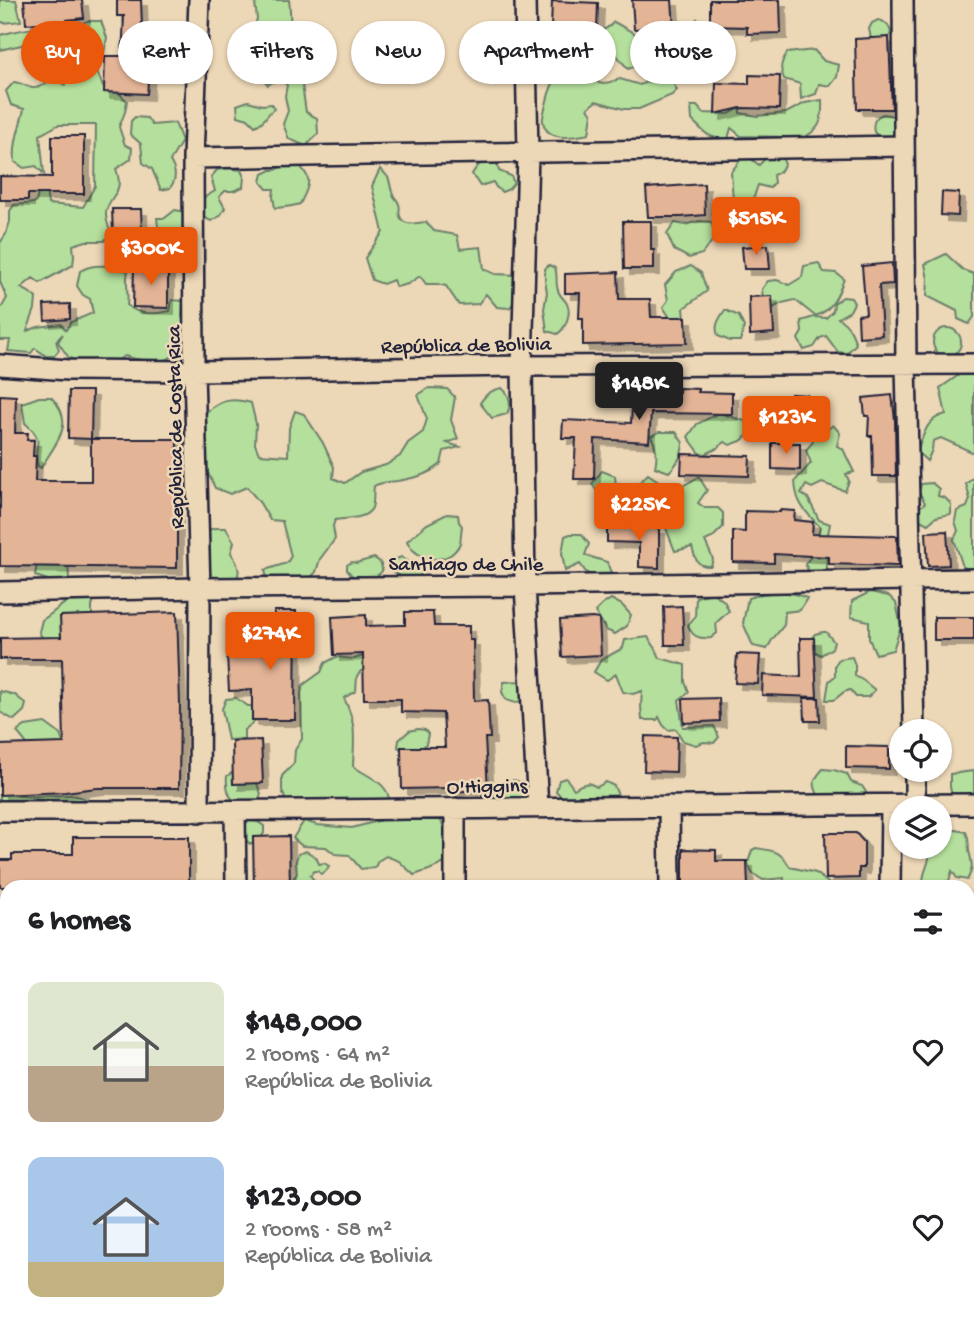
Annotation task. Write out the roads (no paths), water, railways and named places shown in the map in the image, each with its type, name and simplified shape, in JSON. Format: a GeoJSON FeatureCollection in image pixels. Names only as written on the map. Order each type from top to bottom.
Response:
{"type":"FeatureCollection","features":[{"type":"Feature","properties":{"kind":"street","name":"República de Costa Rica"},"geometry":{"type":"LineString","coordinates":[[199,0],[193,158],[194,371],[200,588],[199,812]]}},
{"type":"Feature","properties":{"kind":"street"},"geometry":{"type":"LineString","coordinates":[[525,0],[528,153],[522,366],[525,586],[538,807]]}},
{"type":"Feature","properties":{"kind":"street"},"geometry":{"type":"LineString","coordinates":[[903,0],[906,364],[914,719]]}},
{"type":"Feature","properties":{"kind":"street"},"geometry":{"type":"LineString","coordinates":[[193,158],[904,146]]}},
{"type":"Feature","properties":{"kind":"street","name":"República de Bolivia"},"geometry":{"type":"LineString","coordinates":[[0,365],[68,370],[194,371],[974,364]]}},
{"type":"Feature","properties":{"kind":"street","name":"Santiago de Chile"},"geometry":{"type":"LineString","coordinates":[[0,592],[974,579]]}},
{"type":"Feature","properties":{"kind":"street","name":"O'Higgins"},"geometry":{"type":"LineString","coordinates":[[952,804],[974,804]]}},
{"type":"Feature","properties":{"kind":"street","name":"O'Higgins"},"geometry":{"type":"LineString","coordinates":[[0,811],[199,812],[889,806]]}},
{"type":"Feature","properties":{"kind":"street"},"geometry":{"type":"LineString","coordinates":[[669,807],[670,880]]}},
{"type":"Feature","properties":{"kind":"street"},"geometry":{"type":"LineString","coordinates":[[455,808],[455,880]]}},
{"type":"Feature","properties":{"kind":"street"},"geometry":{"type":"LineString","coordinates":[[235,811],[236,880]]}},
{"type":"Feature","properties":{"kind":"street"},"geometry":{"type":"LineString","coordinates":[[890,859],[890,880]]}}]}
